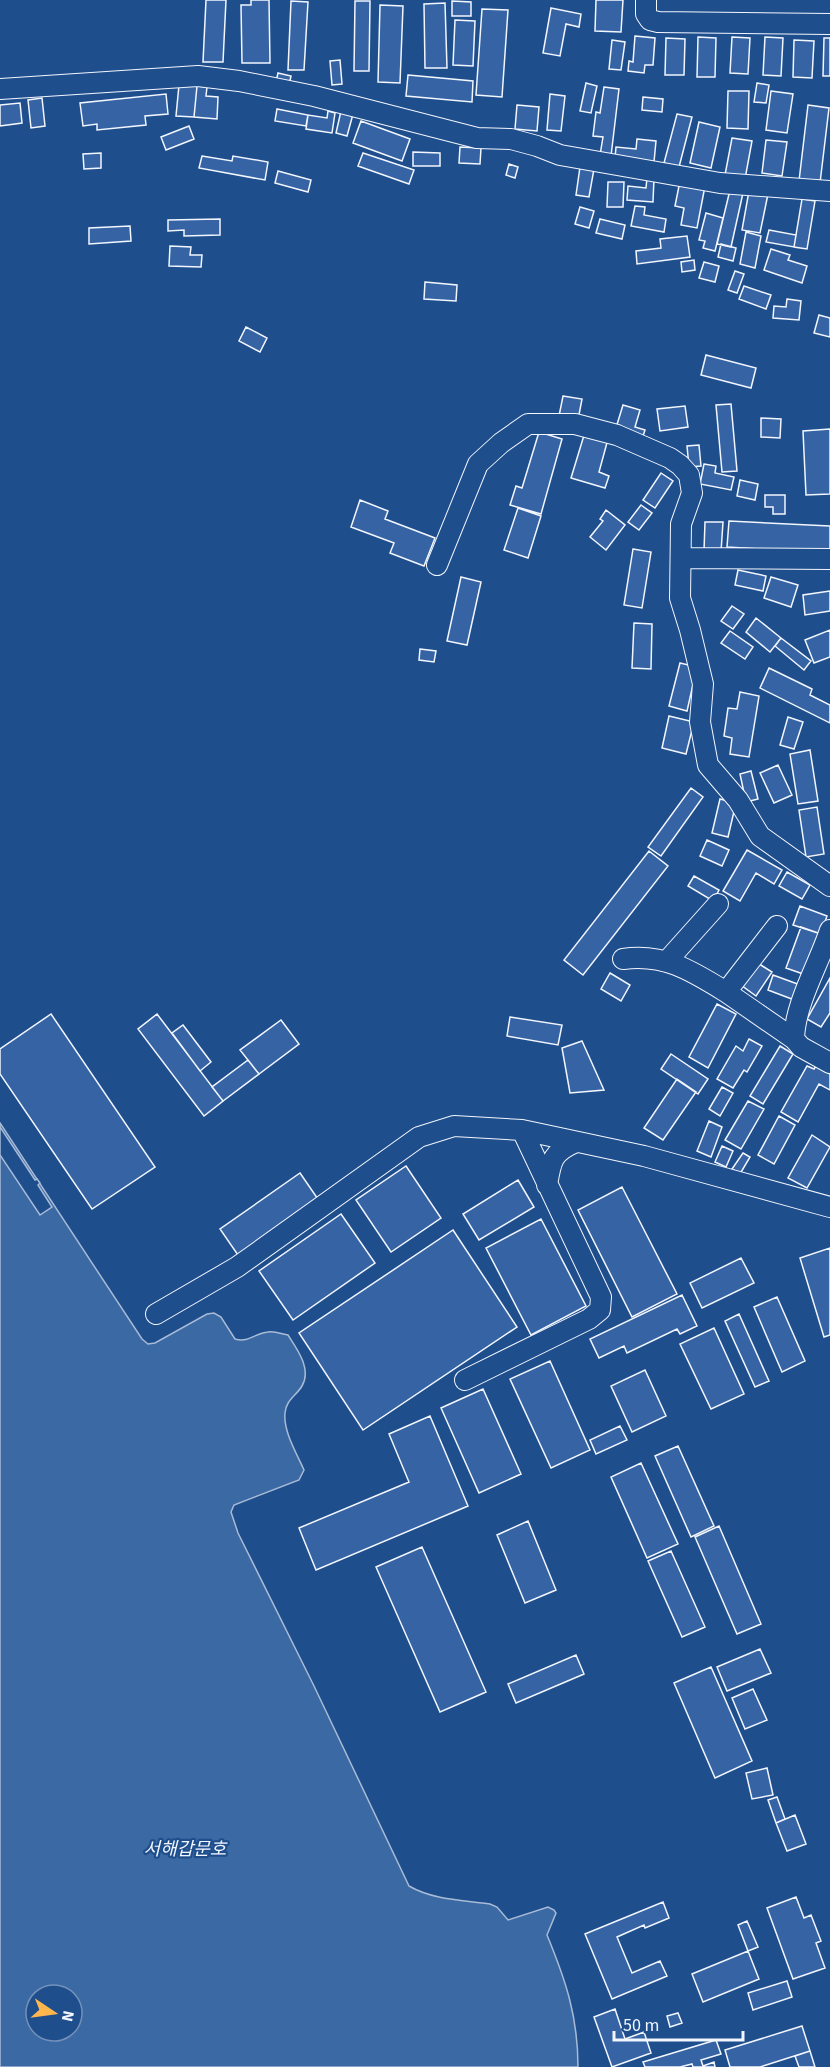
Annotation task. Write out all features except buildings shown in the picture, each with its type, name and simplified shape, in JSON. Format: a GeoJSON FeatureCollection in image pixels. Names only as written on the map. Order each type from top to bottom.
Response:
{"type":"FeatureCollection","features":[{"type":"Feature","properties":{"kind":"street"},"geometry":{"type":"LineString","coordinates":[[646,0],[646,14],[650,20],[658,22],[830,24]]}},
{"type":"Feature","properties":{"kind":"street"},"geometry":{"type":"LineString","coordinates":[[0,89],[198,76],[239,81],[314,96],[443,131],[477,138],[511,139],[560,155],[720,183],[830,191]]}},
{"type":"Feature","properties":{"kind":"street"},"geometry":{"type":"LineString","coordinates":[[437,565],[478,464],[501,442],[528,424],[575,424],[617,435],[670,458],[680,465],[689,475],[692,493],[681,524],[680,598],[703,684],[699,722],[708,765],[738,800],[760,836],[830,886]]}},
{"type":"Feature","properties":{"kind":"street"},"geometry":{"type":"LineString","coordinates":[[682,558],[830,559]]}},
{"type":"Feature","properties":{"kind":"street"},"geometry":{"type":"LineString","coordinates":[[667,961],[718,904]]}},
{"type":"Feature","properties":{"kind":"street"},"geometry":{"type":"LineString","coordinates":[[726,992],[777,926]]}},
{"type":"Feature","properties":{"kind":"street"},"geometry":{"type":"LineString","coordinates":[[794,1039],[794,1029],[808,985],[830,930]]}},
{"type":"Feature","properties":{"kind":"street"},"geometry":{"type":"LineString","coordinates":[[623,959],[652,957],[701,976],[794,1039],[801,1047],[830,1063]]}},
{"type":"Feature","properties":{"kind":"street"},"geometry":{"type":"LineString","coordinates":[[156,1314],[237,1267],[419,1137],[454,1126],[522,1130],[704,1171],[830,1207]]}},
{"type":"Feature","properties":{"kind":"street"},"geometry":{"type":"LineString","coordinates":[[465,1380],[589,1319],[600,1310],[601,1297],[522,1130]]}},
{"type":"Feature","properties":{"kind":"street"},"geometry":{"type":"LineString","coordinates":[[547,1185],[551,1163],[562,1148],[576,1142]]}},
{"type":"Feature","properties":{"kind":"water","name":"서해갑문호"},"geometry":{"type":"Polygon","coordinates":[[[0,1123],[142,1339],[148,1344],[155,1343],[207,1314],[214,1313],[221,1317],[235,1339],[244,1340],[273,1332],[288,1335],[295,1346],[302,1359],[305,1380],[287,1405],[285,1420],[291,1442],[304,1470],[299,1480],[234,1505],[231,1512],[238,1533],[409,1886],[438,1897],[490,1904],[497,1907],[508,1920],[548,1907],[556,1913],[547,1935],[570,2000],[576,2032],[578,2067],[0,2067],[0,1123]]]}},
{"type":"Feature","properties":{"kind":"pier"},"geometry":{"type":"Polygon","coordinates":[[[0,1127],[35,1180],[37,1179],[40,1183],[38,1185],[52,1207],[40,1215],[0,1155],[0,1127]]]}}]}
